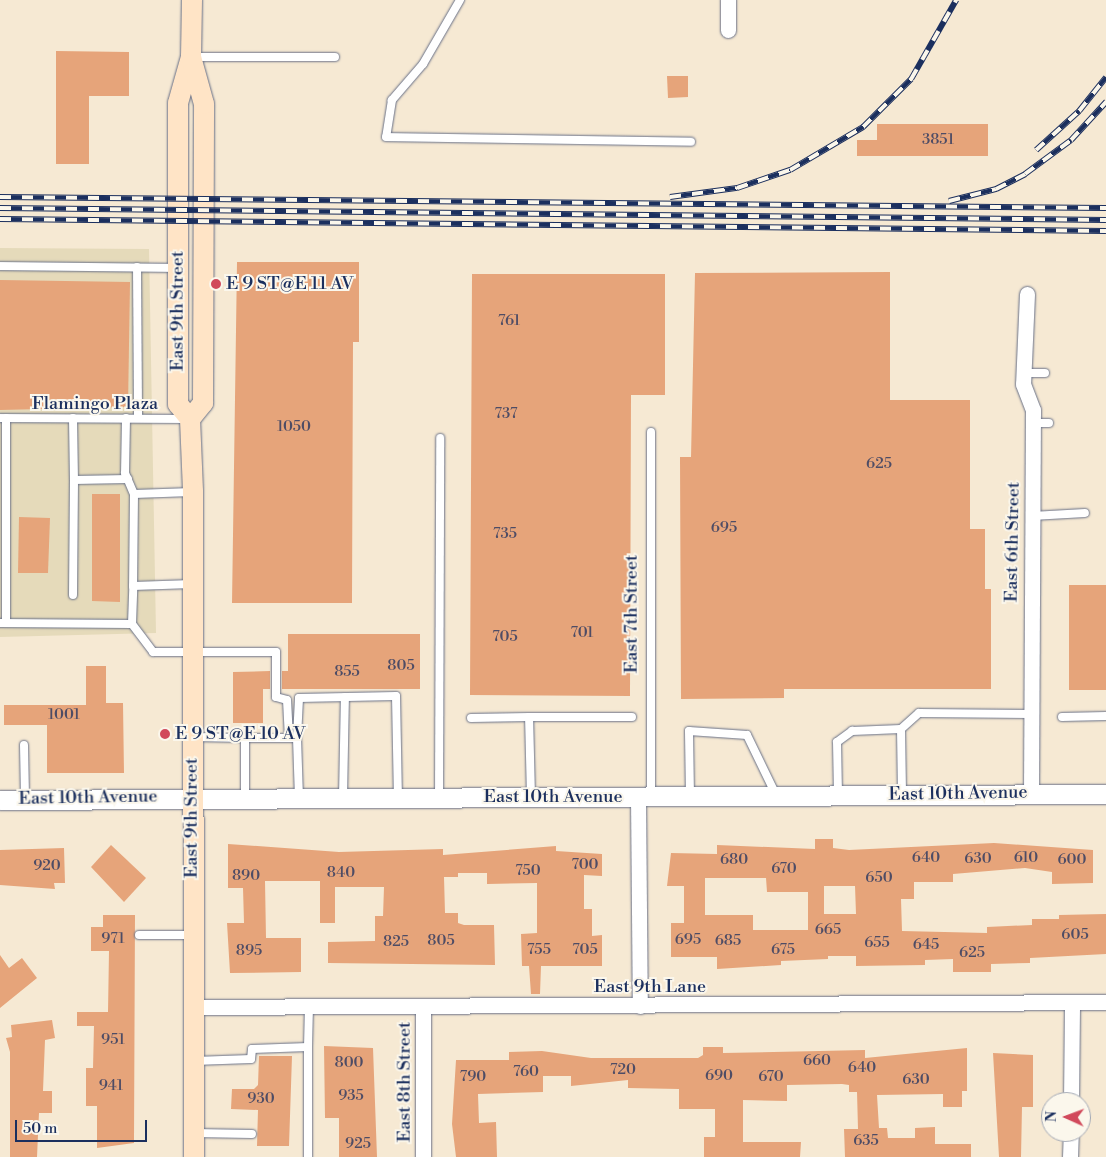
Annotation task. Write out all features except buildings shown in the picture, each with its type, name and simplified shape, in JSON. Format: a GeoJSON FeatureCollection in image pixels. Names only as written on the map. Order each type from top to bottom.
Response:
{"type":"FeatureCollection","features":[{"type":"Feature","properties":{"kind":"main road"},"geometry":{"type":"LineString","coordinates":[[191,57],[192,0]]}},
{"type":"Feature","properties":{"kind":"main road","name":"East 9th Street"},"geometry":{"type":"LineString","coordinates":[[191,57],[178,103],[178,404],[190,419],[193,492],[194,1157]]}},
{"type":"Feature","properties":{"kind":"main road","name":"East 9th Street"},"geometry":{"type":"LineString","coordinates":[[190,419],[203,403],[204,104],[191,57]]}},
{"type":"Feature","properties":{"kind":"street"},"geometry":{"type":"LineString","coordinates":[[728,0],[728,30]]}},
{"type":"Feature","properties":{"kind":"street","name":"East 6th Street"},"geometry":{"type":"LineString","coordinates":[[1027,294],[1023,373],[1033,423],[1031,793]]}},
{"type":"Feature","properties":{"kind":"street","name":"East 10th Avenue"},"geometry":{"type":"LineString","coordinates":[[0,800],[192,797],[1106,794]]}},
{"type":"Feature","properties":{"kind":"street","name":"East 7th Street"},"geometry":{"type":"LineString","coordinates":[[640,1006],[644,797]]}},
{"type":"Feature","properties":{"kind":"street"},"geometry":{"type":"LineString","coordinates":[[1071,1092],[1072,1002]]}},
{"type":"Feature","properties":{"kind":"street","name":"East 9th Lane"},"geometry":{"type":"LineString","coordinates":[[194,1007],[1106,1002]]}},
{"type":"Feature","properties":{"kind":"street","name":"East 8th Street"},"geometry":{"type":"LineString","coordinates":[[423,1007],[423,1157]]}},
{"type":"Feature","properties":{"kind":"street"},"geometry":{"type":"LineString","coordinates":[[1070,1157],[1071,1142]]}},
{"type":"Feature","properties":{"kind":"lane"},"geometry":{"type":"LineString","coordinates":[[460,0],[423,64],[392,100],[386,137],[690,142]]}},
{"type":"Feature","properties":{"kind":"lane"},"geometry":{"type":"LineString","coordinates":[[191,57],[335,57]]}},
{"type":"Feature","properties":{"kind":"lane"},"geometry":{"type":"LineString","coordinates":[[0,266],[178,268]]}},
{"type":"Feature","properties":{"kind":"lane"},"geometry":{"type":"LineString","coordinates":[[138,267],[138,418]]}},
{"type":"Feature","properties":{"kind":"lane"},"geometry":{"type":"LineString","coordinates":[[1023,373],[1045,373]]}},
{"type":"Feature","properties":{"kind":"lane"},"geometry":{"type":"LineString","coordinates":[[3,418],[3,623],[132,624]]}},
{"type":"Feature","properties":{"kind":"lane","name":"Flamingo Plaza"},"geometry":{"type":"LineString","coordinates":[[3,418],[190,419]]}},
{"type":"Feature","properties":{"kind":"lane"},"geometry":{"type":"LineString","coordinates":[[73,418],[73,596]]}},
{"type":"Feature","properties":{"kind":"lane"},"geometry":{"type":"LineString","coordinates":[[126,418],[128,479],[134,494],[132,624],[153,652],[276,652],[276,697],[287,700],[288,738]]}},
{"type":"Feature","properties":{"kind":"lane"},"geometry":{"type":"LineString","coordinates":[[1033,423],[1049,423]]}},
{"type":"Feature","properties":{"kind":"lane","name":"East 7th Street"},"geometry":{"type":"LineString","coordinates":[[644,797],[651,432]]}},
{"type":"Feature","properties":{"kind":"lane"},"geometry":{"type":"LineString","coordinates":[[439,797],[440,438]]}},
{"type":"Feature","properties":{"kind":"lane"},"geometry":{"type":"LineString","coordinates":[[74,480],[128,479]]}},
{"type":"Feature","properties":{"kind":"lane"},"geometry":{"type":"LineString","coordinates":[[134,494],[193,492]]}},
{"type":"Feature","properties":{"kind":"lane"},"geometry":{"type":"LineString","coordinates":[[1032,516],[1086,513]]}},
{"type":"Feature","properties":{"kind":"lane"},"geometry":{"type":"LineString","coordinates":[[133,586],[192,584]]}},
{"type":"Feature","properties":{"kind":"lane"},"geometry":{"type":"LineString","coordinates":[[298,797],[297,738],[299,698],[396,696],[398,797]]}},
{"type":"Feature","properties":{"kind":"lane"},"geometry":{"type":"LineString","coordinates":[[343,797],[345,697]]}},
{"type":"Feature","properties":{"kind":"lane"},"geometry":{"type":"LineString","coordinates":[[838,795],[837,742],[852,731],[901,729],[919,713],[1030,714]]}},
{"type":"Feature","properties":{"kind":"lane"},"geometry":{"type":"LineString","coordinates":[[1062,717],[1106,716]]}},
{"type":"Feature","properties":{"kind":"lane"},"geometry":{"type":"LineString","coordinates":[[529,717],[531,797]]}},
{"type":"Feature","properties":{"kind":"lane"},"geometry":{"type":"LineString","coordinates":[[471,718],[632,717]]}},
{"type":"Feature","properties":{"kind":"lane"},"geometry":{"type":"LineString","coordinates":[[901,729],[902,794]]}},
{"type":"Feature","properties":{"kind":"lane"},"geometry":{"type":"LineString","coordinates":[[690,796],[689,731],[747,735],[777,796]]}},
{"type":"Feature","properties":{"kind":"lane"},"geometry":{"type":"LineString","coordinates":[[192,737],[297,738]]}},
{"type":"Feature","properties":{"kind":"lane"},"geometry":{"type":"LineString","coordinates":[[245,738],[245,797]]}},
{"type":"Feature","properties":{"kind":"lane"},"geometry":{"type":"LineString","coordinates":[[24,745],[25,799]]}},
{"type":"Feature","properties":{"kind":"lane"},"geometry":{"type":"LineString","coordinates":[[139,935],[193,935]]}},
{"type":"Feature","properties":{"kind":"lane"},"geometry":{"type":"LineString","coordinates":[[308,1157],[309,1007]]}},
{"type":"Feature","properties":{"kind":"lane"},"geometry":{"type":"LineString","coordinates":[[194,1061],[251,1059],[252,1049],[308,1047]]}},
{"type":"Feature","properties":{"kind":"lane"},"geometry":{"type":"LineString","coordinates":[[194,1133],[252,1134]]}},
{"type":"Feature","properties":{"kind":"shaded area"},"geometry":{"type":"Polygon","coordinates":[[[0,248],[149,249],[156,633],[0,637],[0,248]]]}},
{"type":"Feature","properties":{"kind":"railway"},"geometry":{"type":"LineString","coordinates":[[670,197],[737,188],[790,170],[863,127],[911,79],[956,0]]}},
{"type":"Feature","properties":{"kind":"railway"},"geometry":{"type":"LineString","coordinates":[[1036,150],[1079,111],[1106,77]]}},
{"type":"Feature","properties":{"kind":"railway"},"geometry":{"type":"LineString","coordinates":[[949,201],[996,189],[1025,174],[1071,140],[1106,102]]}},
{"type":"Feature","properties":{"kind":"railway"},"geometry":{"type":"LineString","coordinates":[[0,197],[1106,208]]}},
{"type":"Feature","properties":{"kind":"railway"},"geometry":{"type":"LineString","coordinates":[[0,208],[1106,220]]}},
{"type":"Feature","properties":{"kind":"railway"},"geometry":{"type":"LineString","coordinates":[[0,219],[1106,231]]}},
{"type":"Feature","properties":{"kind":"place","name":"E 9 ST@E 11 AV"},"geometry":{"type":"Point","coordinates":[216,284]}},
{"type":"Feature","properties":{"kind":"place","name":"E 9 ST@E 10 AV"},"geometry":{"type":"Point","coordinates":[165,734]}}]}
